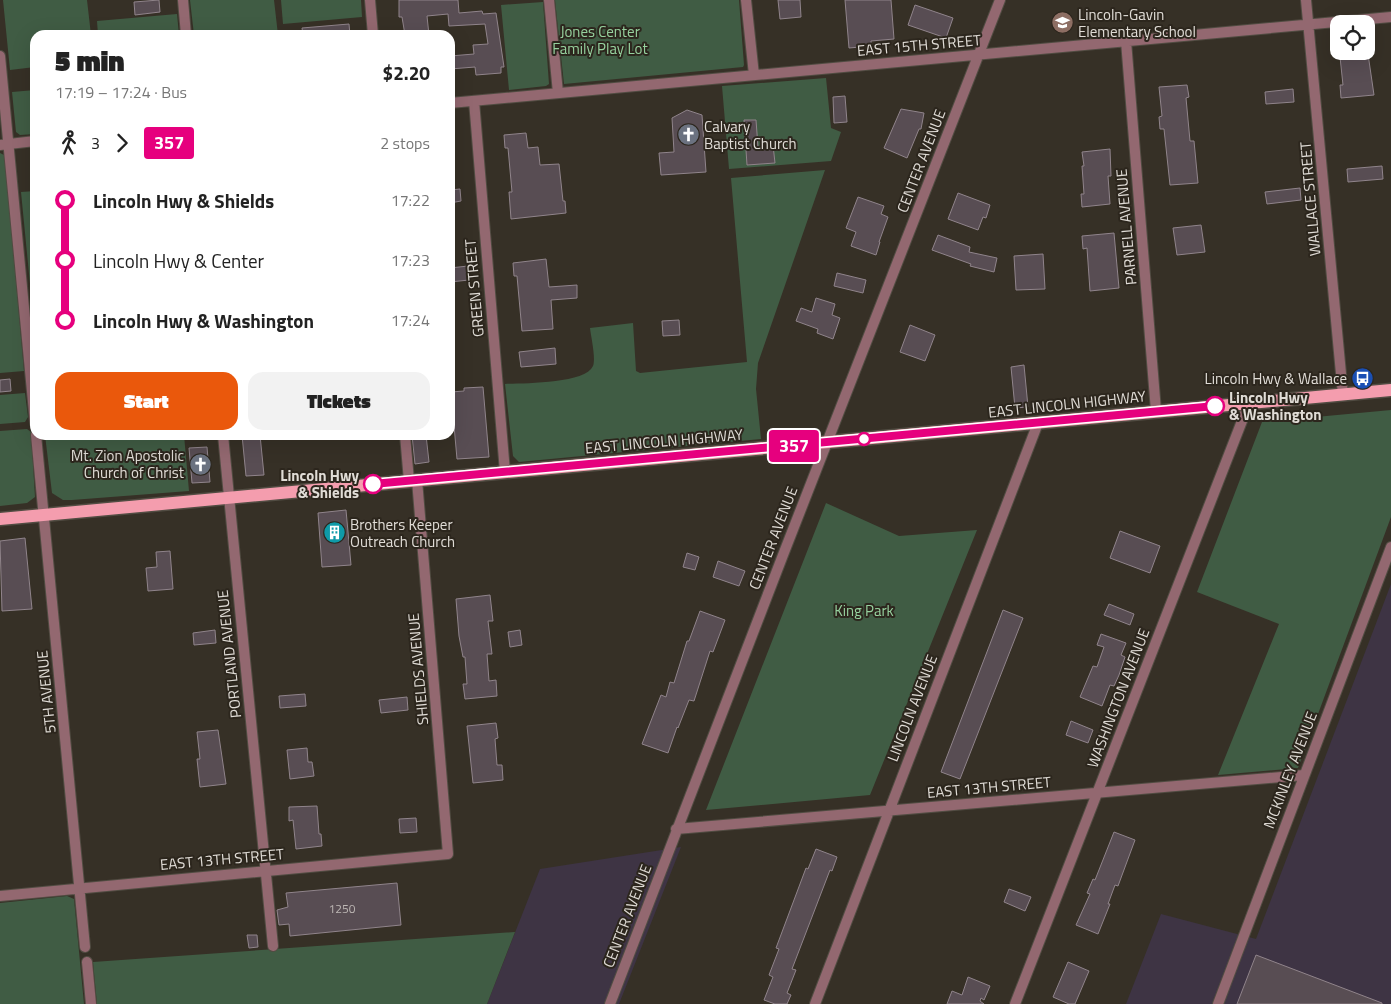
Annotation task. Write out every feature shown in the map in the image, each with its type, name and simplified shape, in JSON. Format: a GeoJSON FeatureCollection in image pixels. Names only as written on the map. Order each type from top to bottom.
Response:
{"type":"FeatureCollection","features":[{"type":"Feature","properties":{"kind":"main road","name":"EAST LINCOLN HIGHWAY"},"geometry":{"type":"LineString","coordinates":[[0,519],[1391,390]]}},
{"type":"Feature","properties":{"kind":"street"},"geometry":{"type":"LineString","coordinates":[[183,0],[186,30]]}},
{"type":"Feature","properties":{"kind":"street"},"geometry":{"type":"LineString","coordinates":[[370,0],[373,30]]}},
{"type":"Feature","properties":{"kind":"street"},"geometry":{"type":"LineString","coordinates":[[549,0],[558,93]]}},
{"type":"Feature","properties":{"kind":"street"},"geometry":{"type":"LineString","coordinates":[[746,0],[754,75]]}},
{"type":"Feature","properties":{"kind":"street","name":"CENTER AVENUE"},"geometry":{"type":"LineString","coordinates":[[610,1004],[676,829],[1000,0]]}},
{"type":"Feature","properties":{"kind":"street","name":"WALLACE STREET"},"geometry":{"type":"LineString","coordinates":[[1306,0],[1343,395]]}},
{"type":"Feature","properties":{"kind":"street","name":"EAST 15TH STREET"},"geometry":{"type":"LineString","coordinates":[[455,103],[1391,17]]}},
{"type":"Feature","properties":{"kind":"street","name":"PARNELL AVENUE"},"geometry":{"type":"LineString","coordinates":[[1126,41],[1156,411]]}},
{"type":"Feature","properties":{"kind":"street"},"geometry":{"type":"LineString","coordinates":[[0,56],[4,144],[30,378]]}},
{"type":"Feature","properties":{"kind":"street","name":"GREEN STREET"},"geometry":{"type":"LineString","coordinates":[[474,101],[505,472]]}},
{"type":"Feature","properties":{"kind":"street"},"geometry":{"type":"LineString","coordinates":[[4,144],[30,141]]}},
{"type":"Feature","properties":{"kind":"street","name":"WASHINGTON AVENUE"},"geometry":{"type":"LineString","coordinates":[[1015,1004],[1249,403]]}},
{"type":"Feature","properties":{"kind":"street","name":"LINCOLN AVENUE"},"geometry":{"type":"LineString","coordinates":[[815,1004],[1038,423]]}},
{"type":"Feature","properties":{"kind":"street","name":"5TH AVENUE"},"geometry":{"type":"LineString","coordinates":[[36,440],[86,947]]}},
{"type":"Feature","properties":{"kind":"street","name":"PORTLAND AVENUE"},"geometry":{"type":"LineString","coordinates":[[223,440],[273,946]]}},
{"type":"Feature","properties":{"kind":"street","name":"SHIELDS AVENUE"},"geometry":{"type":"LineString","coordinates":[[406,440],[413,481],[448,854]]}},
{"type":"Feature","properties":{"kind":"street","name":"MCKINLEY AVENUE"},"geometry":{"type":"LineString","coordinates":[[1218,1004],[1391,547]]}},
{"type":"Feature","properties":{"kind":"street","name":"EAST 13TH STREET"},"geometry":{"type":"LineString","coordinates":[[676,829],[1304,775]]}},
{"type":"Feature","properties":{"kind":"street","name":"EAST 13TH STREET"},"geometry":{"type":"LineString","coordinates":[[0,896],[448,854]]}},
{"type":"Feature","properties":{"kind":"street"},"geometry":{"type":"LineString","coordinates":[[87,962],[91,1004]]}},
{"type":"Feature","properties":{"kind":"shaded area"},"geometry":{"type":"Polygon","coordinates":[[[1391,584],[1391,1004],[1126,1004],[1161,914],[1256,939],[1391,584]]]}},
{"type":"Feature","properties":{"kind":"shaded area"},"geometry":{"type":"Polygon","coordinates":[[[681,847],[619,1004],[487,1004],[540,869],[681,847]]]}},
{"type":"Feature","properties":{"kind":"green space"},"geometry":{"type":"Polygon","coordinates":[[[3,0],[87,0],[90,30],[30,30],[30,68],[10,70],[3,0]]]}},
{"type":"Feature","properties":{"kind":"green space"},"geometry":{"type":"Polygon","coordinates":[[[190,0],[274,0],[277,30],[193,30],[190,0]]]}},
{"type":"Feature","properties":{"kind":"green space"},"geometry":{"type":"Polygon","coordinates":[[[281,0],[361,0],[362,17],[283,24],[281,0]]]}},
{"type":"Feature","properties":{"kind":"green space","name":"Jones Center Family Play Lot"},"geometry":{"type":"Polygon","coordinates":[[[555,0],[739,0],[744,65],[743,67],[564,84],[555,0]]]}},
{"type":"Feature","properties":{"kind":"green space"},"geometry":{"type":"Polygon","coordinates":[[[543,2],[549,84],[546,86],[509,90],[501,5],[543,2]]]}},
{"type":"Feature","properties":{"kind":"green space"},"geometry":{"type":"Polygon","coordinates":[[[177,14],[179,30],[98,30],[97,21],[177,14]]]}},
{"type":"Feature","properties":{"kind":"green space"},"geometry":{"type":"Polygon","coordinates":[[[826,78],[831,128],[841,132],[831,161],[729,169],[722,86],[826,78]]]}},
{"type":"Feature","properties":{"kind":"green space"},"geometry":{"type":"Polygon","coordinates":[[[30,90],[30,134],[20,135],[16,132],[12,92],[30,90]]]}},
{"type":"Feature","properties":{"kind":"green space"},"geometry":{"type":"Polygon","coordinates":[[[0,153],[5,158],[24,371],[0,373],[0,153]]]}},
{"type":"Feature","properties":{"kind":"green space"},"geometry":{"type":"Polygon","coordinates":[[[825,170],[758,363],[756,389],[761,439],[519,462],[513,456],[505,384],[553,381],[588,372],[594,362],[590,328],[633,323],[636,371],[640,373],[747,362],[731,178],[825,170]]]}},
{"type":"Feature","properties":{"kind":"green space"},"geometry":{"type":"Polygon","coordinates":[[[30,191],[30,284],[21,192],[30,191]]]}},
{"type":"Feature","properties":{"kind":"green space"},"geometry":{"type":"Polygon","coordinates":[[[25,393],[28,417],[25,422],[0,424],[0,395],[25,393]]]}},
{"type":"Feature","properties":{"kind":"green space"},"geometry":{"type":"Polygon","coordinates":[[[1391,410],[1391,517],[1298,768],[1218,775],[1279,624],[1197,592],[1262,422],[1391,410]]]}},
{"type":"Feature","properties":{"kind":"green space"},"geometry":{"type":"Polygon","coordinates":[[[27,429],[30,431],[35,497],[27,503],[0,506],[0,431],[27,429]]]}},
{"type":"Feature","properties":{"kind":"green space"},"geometry":{"type":"Polygon","coordinates":[[[46,440],[184,440],[189,491],[72,500],[63,500],[52,493],[46,440]]]}},
{"type":"Feature","properties":{"kind":"green space","name":"King Park"},"geometry":{"type":"Polygon","coordinates":[[[826,503],[899,536],[977,530],[870,795],[706,810],[826,503]]]}},
{"type":"Feature","properties":{"kind":"green space"},"geometry":{"type":"Polygon","coordinates":[[[67,896],[74,899],[84,1004],[0,1004],[0,903],[67,896]]]}},
{"type":"Feature","properties":{"kind":"green space"},"geometry":{"type":"Polygon","coordinates":[[[515,932],[487,1004],[97,1004],[93,962],[515,932]]]}},
{"type":"Feature","properties":{"kind":"building"},"geometry":{"type":"Polygon","coordinates":[[[159,0],[160,12],[135,15],[134,2],[159,0]]]}},
{"type":"Feature","properties":{"kind":"building"},"geometry":{"type":"Polygon","coordinates":[[[399,0],[458,0],[459,13],[482,11],[483,14],[496,13],[504,67],[501,67],[501,73],[476,75],[475,67],[455,69],[455,56],[474,54],[473,45],[488,44],[485,24],[449,26],[448,14],[427,16],[428,30],[404,30],[402,17],[399,17],[399,0]]]}},
{"type":"Feature","properties":{"kind":"building"},"geometry":{"type":"Polygon","coordinates":[[[778,0],[800,0],[801,17],[780,19],[778,0]]]}},
{"type":"Feature","properties":{"kind":"building"},"geometry":{"type":"Polygon","coordinates":[[[845,0],[891,0],[894,39],[871,41],[871,46],[849,48],[845,0]]]}},
{"type":"Feature","properties":{"kind":"building"},"geometry":{"type":"Polygon","coordinates":[[[915,5],[953,18],[946,38],[908,25],[915,5]]]}},
{"type":"Feature","properties":{"kind":"building"},"geometry":{"type":"Polygon","coordinates":[[[349,24],[350,30],[302,30],[302,28],[349,24]]]}},
{"type":"Feature","properties":{"kind":"building"},"geometry":{"type":"Polygon","coordinates":[[[1340,60],[1369,60],[1374,95],[1341,98],[1340,85],[1343,85],[1340,60]]]}},
{"type":"Feature","properties":{"kind":"building"},"geometry":{"type":"Polygon","coordinates":[[[1187,85],[1189,97],[1186,98],[1190,141],[1194,141],[1198,183],[1170,185],[1164,129],[1160,129],[1159,117],[1162,116],[1159,87],[1187,85]]]}},
{"type":"Feature","properties":{"kind":"building"},"geometry":{"type":"Polygon","coordinates":[[[1293,89],[1294,102],[1266,104],[1265,92],[1293,89]]]}},
{"type":"Feature","properties":{"kind":"building"},"geometry":{"type":"Polygon","coordinates":[[[845,96],[847,122],[834,123],[833,97],[845,96]]]}},
{"type":"Feature","properties":{"kind":"building"},"geometry":{"type":"Polygon","coordinates":[[[901,109],[924,113],[921,129],[919,129],[907,158],[884,148],[901,109]]]}},
{"type":"Feature","properties":{"kind":"building","name":"Calvary Baptist Church"},"geometry":{"type":"Polygon","coordinates":[[[687,110],[702,115],[706,172],[661,175],[659,153],[674,152],[672,118],[687,110]]]}},
{"type":"Feature","properties":{"kind":"building"},"geometry":{"type":"Polygon","coordinates":[[[744,120],[756,120],[758,147],[773,145],[775,163],[747,165],[744,120]]]}},
{"type":"Feature","properties":{"kind":"building"},"geometry":{"type":"Polygon","coordinates":[[[526,133],[528,148],[538,147],[540,165],[559,164],[566,213],[511,219],[509,192],[512,192],[508,148],[505,148],[504,135],[526,133]]]}},
{"type":"Feature","properties":{"kind":"building"},"geometry":{"type":"Polygon","coordinates":[[[1110,149],[1111,176],[1108,176],[1110,204],[1082,207],[1081,194],[1084,194],[1082,166],[1084,166],[1082,152],[1110,149]]]}},
{"type":"Feature","properties":{"kind":"building"},"geometry":{"type":"Polygon","coordinates":[[[1382,166],[1383,179],[1348,182],[1347,169],[1382,166]]]}},
{"type":"Feature","properties":{"kind":"building"},"geometry":{"type":"Polygon","coordinates":[[[1300,188],[1301,200],[1267,204],[1265,192],[1300,188]]]}},
{"type":"Feature","properties":{"kind":"building"},"geometry":{"type":"Polygon","coordinates":[[[460,189],[461,201],[455,202],[455,190],[460,189]]]}},
{"type":"Feature","properties":{"kind":"building"},"geometry":{"type":"Polygon","coordinates":[[[958,193],[990,205],[986,218],[983,217],[978,230],[948,219],[958,193]]]}},
{"type":"Feature","properties":{"kind":"building"},"geometry":{"type":"Polygon","coordinates":[[[858,197],[884,206],[881,214],[888,217],[876,255],[851,246],[856,232],[846,228],[858,197]]]}},
{"type":"Feature","properties":{"kind":"building"},"geometry":{"type":"Polygon","coordinates":[[[1201,225],[1205,252],[1177,255],[1173,228],[1201,225]]]}},
{"type":"Feature","properties":{"kind":"building"},"geometry":{"type":"Polygon","coordinates":[[[1114,233],[1119,288],[1090,291],[1087,248],[1083,249],[1082,236],[1114,233]]]}},
{"type":"Feature","properties":{"kind":"building"},"geometry":{"type":"Polygon","coordinates":[[[938,235],[970,247],[969,252],[997,258],[994,272],[970,266],[971,264],[932,250],[938,235]]]}},
{"type":"Feature","properties":{"kind":"building"},"geometry":{"type":"Polygon","coordinates":[[[1043,254],[1045,289],[1016,290],[1014,256],[1043,254]]]}},
{"type":"Feature","properties":{"kind":"building"},"geometry":{"type":"Polygon","coordinates":[[[546,259],[549,287],[577,285],[577,298],[551,300],[553,329],[522,331],[517,276],[514,276],[513,263],[546,259]]]}},
{"type":"Feature","properties":{"kind":"building"},"geometry":{"type":"Polygon","coordinates":[[[468,266],[469,280],[455,281],[455,267],[468,266]]]}},
{"type":"Feature","properties":{"kind":"building"},"geometry":{"type":"Polygon","coordinates":[[[837,273],[866,280],[863,293],[834,286],[837,273]]]}},
{"type":"Feature","properties":{"kind":"building"},"geometry":{"type":"Polygon","coordinates":[[[816,298],[835,304],[832,315],[840,318],[833,339],[817,333],[818,329],[796,321],[801,308],[812,312],[816,298]]]}},
{"type":"Feature","properties":{"kind":"building"},"geometry":{"type":"Polygon","coordinates":[[[679,320],[680,335],[663,336],[662,321],[679,320]]]}},
{"type":"Feature","properties":{"kind":"building"},"geometry":{"type":"Polygon","coordinates":[[[910,325],[935,335],[925,361],[900,352],[910,325]]]}},
{"type":"Feature","properties":{"kind":"building"},"geometry":{"type":"Polygon","coordinates":[[[555,348],[556,364],[521,367],[519,352],[555,348]]]}},
{"type":"Feature","properties":{"kind":"building"},"geometry":{"type":"Polygon","coordinates":[[[1024,365],[1028,407],[1015,408],[1011,367],[1024,365]]]}},
{"type":"Feature","properties":{"kind":"building"},"geometry":{"type":"Polygon","coordinates":[[[10,379],[11,391],[0,392],[0,380],[10,379]]]}},
{"type":"Feature","properties":{"kind":"building"},"geometry":{"type":"Polygon","coordinates":[[[483,387],[489,457],[457,459],[455,392],[464,391],[464,388],[483,387]]]}},
{"type":"Feature","properties":{"kind":"building"},"geometry":{"type":"Polygon","coordinates":[[[242,440],[260,440],[264,475],[246,476],[242,440]]]}},
{"type":"Feature","properties":{"kind":"building"},"geometry":{"type":"Polygon","coordinates":[[[413,440],[427,440],[429,462],[415,464],[413,440]]]}},
{"type":"Feature","properties":{"kind":"building","name":"Mt. Zion Apostolic Church of Christ"},"geometry":{"type":"Polygon","coordinates":[[[207,447],[210,482],[192,483],[189,448],[207,447]]]}},
{"type":"Feature","properties":{"kind":"building","name":"Brothers Keeper Outreach Church"},"geometry":{"type":"Polygon","coordinates":[[[346,510],[351,565],[322,567],[318,513],[346,510]]]}},
{"type":"Feature","properties":{"kind":"building"},"geometry":{"type":"Polygon","coordinates":[[[1120,531],[1160,546],[1150,573],[1110,558],[1120,531]]]}},
{"type":"Feature","properties":{"kind":"building"},"geometry":{"type":"Polygon","coordinates":[[[25,538],[32,609],[2,611],[0,541],[25,538]]]}},
{"type":"Feature","properties":{"kind":"building"},"geometry":{"type":"Polygon","coordinates":[[[170,551],[173,589],[148,591],[146,568],[157,567],[156,552],[170,551]]]}},
{"type":"Feature","properties":{"kind":"building"},"geometry":{"type":"Polygon","coordinates":[[[687,553],[699,557],[695,570],[683,567],[687,553]]]}},
{"type":"Feature","properties":{"kind":"building"},"geometry":{"type":"Polygon","coordinates":[[[718,561],[745,571],[739,586],[713,577],[718,561]]]}},
{"type":"Feature","properties":{"kind":"building"},"geometry":{"type":"Polygon","coordinates":[[[490,595],[493,621],[488,621],[492,654],[487,654],[489,681],[496,680],[497,696],[465,699],[463,684],[467,684],[465,657],[463,657],[459,636],[456,599],[490,595]]]}},
{"type":"Feature","properties":{"kind":"building"},"geometry":{"type":"Polygon","coordinates":[[[1109,604],[1134,614],[1130,625],[1104,615],[1109,604]]]}},
{"type":"Feature","properties":{"kind":"building"},"geometry":{"type":"Polygon","coordinates":[[[1003,610],[1023,618],[960,779],[941,772],[1003,610]]]}},
{"type":"Feature","properties":{"kind":"building"},"geometry":{"type":"Polygon","coordinates":[[[700,611],[725,620],[713,652],[710,651],[694,701],[689,700],[668,753],[642,744],[661,695],[666,697],[670,682],[674,683],[687,641],[689,641],[700,611]]]}},
{"type":"Feature","properties":{"kind":"building"},"geometry":{"type":"Polygon","coordinates":[[[215,630],[216,643],[194,645],[193,633],[215,630]]]}},
{"type":"Feature","properties":{"kind":"building"},"geometry":{"type":"Polygon","coordinates":[[[520,630],[522,645],[510,647],[508,632],[520,630]]]}},
{"type":"Feature","properties":{"kind":"building"},"geometry":{"type":"Polygon","coordinates":[[[1101,634],[1126,643],[1121,655],[1125,657],[1119,675],[1114,686],[1110,685],[1102,706],[1080,697],[1093,666],[1097,667],[1104,647],[1097,645],[1101,634]]]}},
{"type":"Feature","properties":{"kind":"building"},"geometry":{"type":"Polygon","coordinates":[[[305,694],[306,706],[280,708],[279,696],[305,694]]]}},
{"type":"Feature","properties":{"kind":"building"},"geometry":{"type":"Polygon","coordinates":[[[407,697],[408,710],[381,713],[379,700],[407,697]]]}},
{"type":"Feature","properties":{"kind":"building"},"geometry":{"type":"Polygon","coordinates":[[[1071,721],[1093,730],[1088,743],[1066,735],[1071,721]]]}},
{"type":"Feature","properties":{"kind":"building"},"geometry":{"type":"Polygon","coordinates":[[[496,723],[498,738],[495,739],[497,765],[502,765],[503,780],[473,783],[467,726],[496,723]]]}},
{"type":"Feature","properties":{"kind":"building"},"geometry":{"type":"Polygon","coordinates":[[[218,730],[226,784],[200,787],[197,759],[200,759],[197,732],[218,730]]]}},
{"type":"Feature","properties":{"kind":"building"},"geometry":{"type":"Polygon","coordinates":[[[307,748],[308,762],[312,762],[314,776],[290,779],[287,750],[307,748]]]}},
{"type":"Feature","properties":{"kind":"building"},"geometry":{"type":"Polygon","coordinates":[[[317,806],[322,846],[296,849],[293,820],[289,821],[289,807],[317,806]]]}},
{"type":"Feature","properties":{"kind":"building"},"geometry":{"type":"Polygon","coordinates":[[[416,818],[417,832],[400,833],[399,819],[416,818]]]}},
{"type":"Feature","properties":{"kind":"building"},"geometry":{"type":"Polygon","coordinates":[[[1114,832],[1135,840],[1118,886],[1115,885],[1108,904],[1110,904],[1098,934],[1076,925],[1090,894],[1087,893],[1093,879],[1095,880],[1114,832]]]}},
{"type":"Feature","properties":{"kind":"building"},"geometry":{"type":"Polygon","coordinates":[[[816,849],[837,857],[832,871],[830,870],[792,969],[796,970],[787,993],[791,995],[787,1004],[775,1004],[764,1000],[773,977],[769,975],[779,949],[776,948],[806,868],[808,869],[816,849]]]}},
{"type":"Feature","properties":{"kind":"building"},"geometry":{"type":"Polygon","coordinates":[[[397,883],[401,925],[290,936],[289,924],[279,925],[277,910],[288,907],[286,893],[397,883]]]}},
{"type":"Feature","properties":{"kind":"building"},"geometry":{"type":"Polygon","coordinates":[[[1009,889],[1031,897],[1025,911],[1004,902],[1009,889]]]}},
{"type":"Feature","properties":{"kind":"building"},"geometry":{"type":"Polygon","coordinates":[[[247,935],[257,935],[258,947],[249,948],[247,935]]]}},
{"type":"Feature","properties":{"kind":"building"},"geometry":{"type":"Polygon","coordinates":[[[1256,955],[1382,1003],[1382,1004],[1237,1004],[1256,955]]]}},
{"type":"Feature","properties":{"kind":"building"},"geometry":{"type":"Polygon","coordinates":[[[1068,962],[1089,971],[1075,1004],[1069,1004],[1053,997],[1068,962]]]}},
{"type":"Feature","properties":{"kind":"building"},"geometry":{"type":"Polygon","coordinates":[[[968,977],[990,986],[984,1000],[981,998],[980,1001],[984,1004],[947,1004],[952,991],[962,995],[968,977]]]}},
{"type":"Feature","properties":{"kind":"bus line","name":"357"},"geometry":{"type":"LineString","coordinates":[[373,484],[1215,406]]}},
{"type":"Feature","properties":{"kind":"place","name":"Lincoln-Gavin Elementary School"},"geometry":{"type":"Point","coordinates":[1062,23]}},
{"type":"Feature","properties":{"kind":"place","name":"Calvary Baptist Church"},"geometry":{"type":"Point","coordinates":[688,135]}},
{"type":"Feature","properties":{"kind":"place","name":"Lincoln Hwy & Wallace"},"geometry":{"type":"Point","coordinates":[1363,378]}},
{"type":"Feature","properties":{"kind":"place","name":"Lincoln Hwy & Washington"},"geometry":{"type":"Point","coordinates":[1215,406]}},
{"type":"Feature","properties":{"kind":"place","name":"Mt. Zion Apostolic Church of Christ"},"geometry":{"type":"Point","coordinates":[200,464]}},
{"type":"Feature","properties":{"kind":"place","name":"Lincoln Hwy & Shields"},"geometry":{"type":"Point","coordinates":[373,484]}},
{"type":"Feature","properties":{"kind":"place","name":"Brothers Keeper Outreach Church"},"geometry":{"type":"Point","coordinates":[334,533]}}]}
